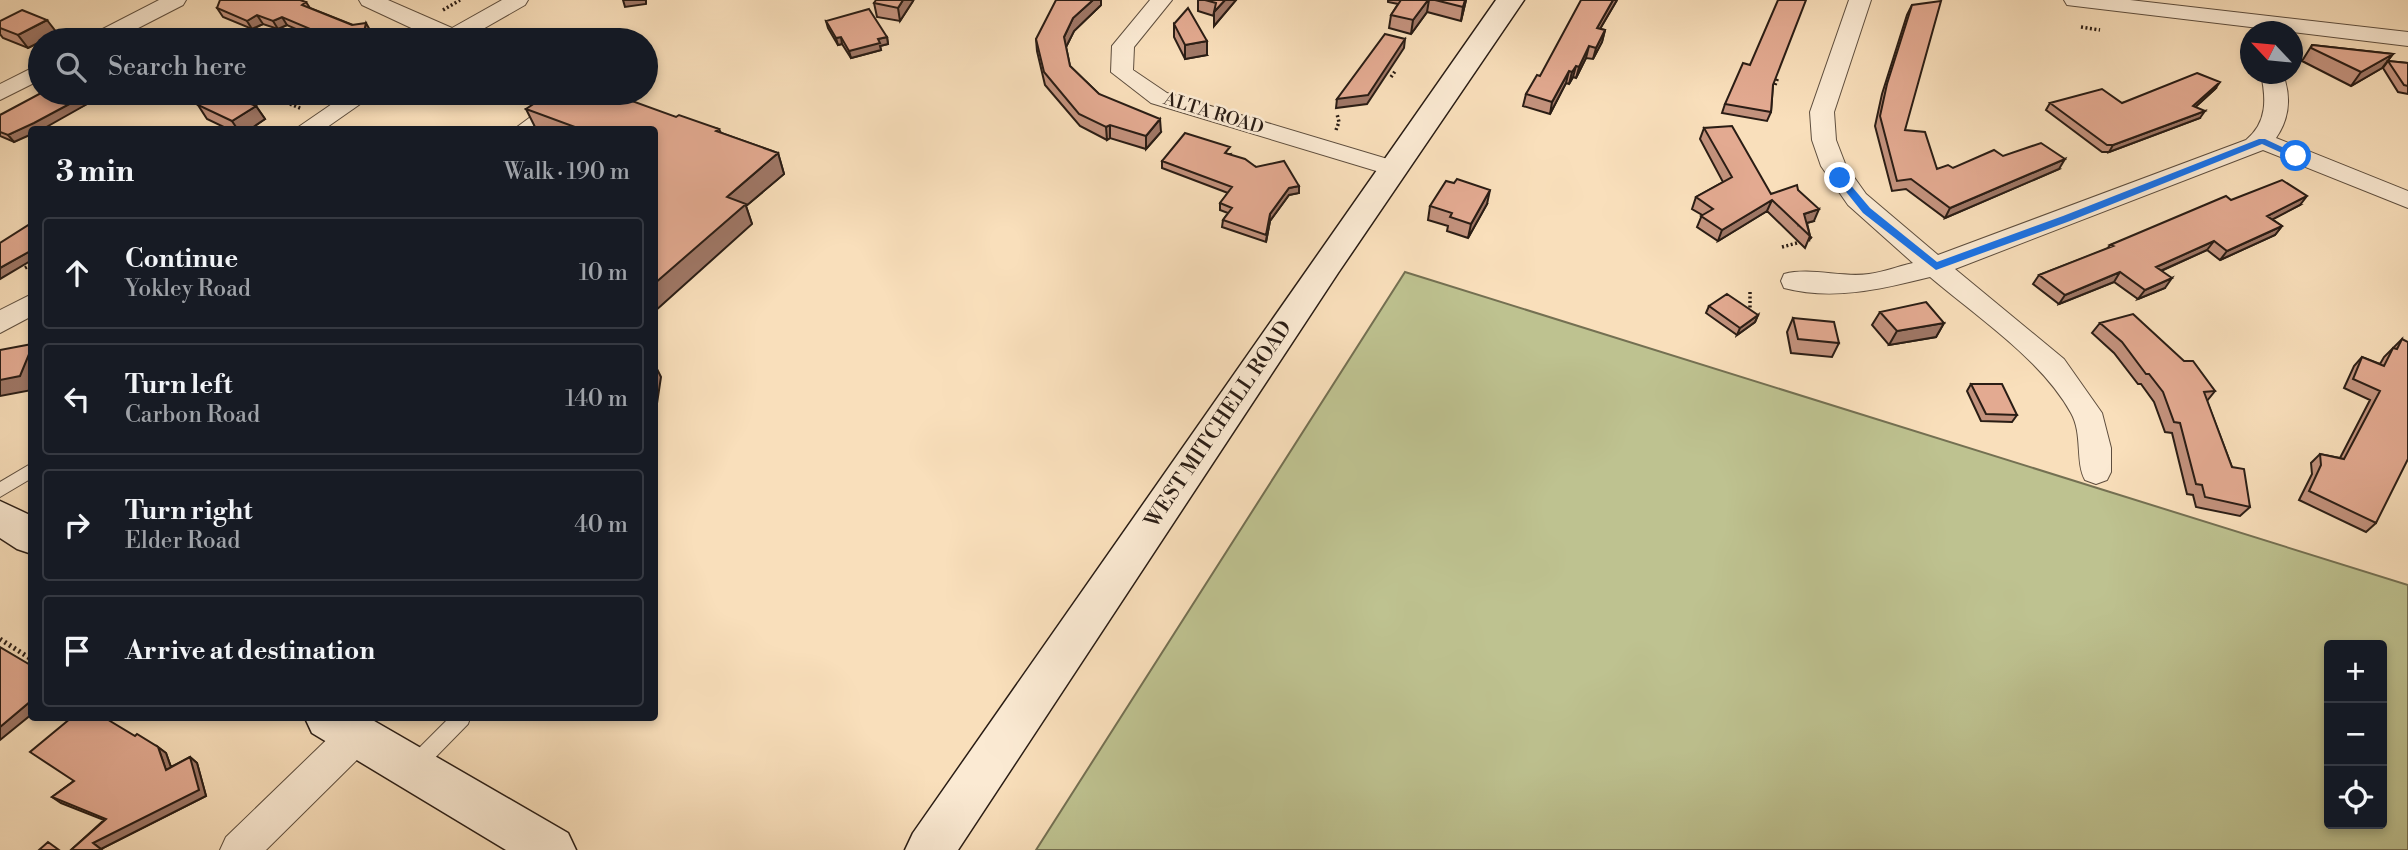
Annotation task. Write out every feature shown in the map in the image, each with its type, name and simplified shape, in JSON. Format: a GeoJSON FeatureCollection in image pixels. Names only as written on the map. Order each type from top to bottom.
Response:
{"type":"FeatureCollection","features":[{"type":"Feature","properties":{"kind":"main road","name":"WEST MITCHELL ROAD"},"geometry":{"type":"LineString","coordinates":[[930,850],[1392,168],[1510,0]]}},
{"type":"Feature","properties":{"kind":"main road"},"geometry":{"type":"LineString","coordinates":[[0,517],[28,534]]}},
{"type":"Feature","properties":{"kind":"main road"},"geometry":{"type":"LineString","coordinates":[[343,726],[551,850]]}},
{"type":"Feature","properties":{"kind":"street"},"geometry":{"type":"LineString","coordinates":[[122,28],[175,0]]}},
{"type":"Feature","properties":{"kind":"street"},"geometry":{"type":"LineString","coordinates":[[370,0],[430,28]]}},
{"type":"Feature","properties":{"kind":"street"},"geometry":{"type":"LineString","coordinates":[[472,28],[517,0]]}},
{"type":"Feature","properties":{"kind":"street","name":"ALTA ROAD"},"geometry":{"type":"LineString","coordinates":[[1161,0],[1123,46],[1122,72],[1159,97],[1392,168]]}},
{"type":"Feature","properties":{"kind":"street"},"geometry":{"type":"LineString","coordinates":[[1860,0],[1822,111],[1821,126],[1829,160],[1852,195],[1867,210],[2038,351],[2067,381],[2087,413],[2093,431],[2096,472]]}},
{"type":"Feature","properties":{"kind":"street"},"geometry":{"type":"LineString","coordinates":[[2075,0],[2408,39]]}},
{"type":"Feature","properties":{"kind":"street"},"geometry":{"type":"LineString","coordinates":[[0,93],[28,78]]}},
{"type":"Feature","properties":{"kind":"street"},"geometry":{"type":"LineString","coordinates":[[1794,281],[1826,284],[1869,283],[1936,266],[2262,141],[2278,108],[2275,84]]}},
{"type":"Feature","properties":{"kind":"street"},"geometry":{"type":"LineString","coordinates":[[312,126],[345,105]]}},
{"type":"Feature","properties":{"kind":"street"},"geometry":{"type":"LineString","coordinates":[[2262,141],[2408,200]]}},
{"type":"Feature","properties":{"kind":"street"},"geometry":{"type":"LineString","coordinates":[[0,323],[28,306]]}},
{"type":"Feature","properties":{"kind":"street"},"geometry":{"type":"LineString","coordinates":[[239,850],[343,726]]}},
{"type":"Feature","properties":{"kind":"lane"},"geometry":{"type":"LineString","coordinates":[[524,126],[550,105]]}},
{"type":"Feature","properties":{"kind":"lane"},"geometry":{"type":"LineString","coordinates":[[0,491],[28,472]]}},
{"type":"Feature","properties":{"kind":"lane"},"geometry":{"type":"LineString","coordinates":[[412,768],[458,721]]}},
{"type":"Feature","properties":{"kind":"path"},"geometry":{"type":"LineString","coordinates":[[437,13],[460,0]]}},
{"type":"Feature","properties":{"kind":"path"},"geometry":{"type":"LineString","coordinates":[[2081,27],[2100,30]]}},
{"type":"Feature","properties":{"kind":"path"},"geometry":{"type":"LineString","coordinates":[[1391,77],[1396,70]]}},
{"type":"Feature","properties":{"kind":"path"},"geometry":{"type":"LineString","coordinates":[[1775,85],[1778,77]]}},
{"type":"Feature","properties":{"kind":"path"},"geometry":{"type":"LineString","coordinates":[[1333,136],[1339,122],[1337,114]]}},
{"type":"Feature","properties":{"kind":"path"},"geometry":{"type":"LineString","coordinates":[[1783,247],[1812,239],[1805,232],[1801,233]]}},
{"type":"Feature","properties":{"kind":"path"},"geometry":{"type":"LineString","coordinates":[[1749,314],[1750,292]]}},
{"type":"Feature","properties":{"kind":"path"},"geometry":{"type":"LineString","coordinates":[[0,639],[28,658]]}},
{"type":"Feature","properties":{"kind":"green space"},"geometry":{"type":"Polygon","coordinates":[[[1405,272],[2408,585],[2408,850],[1036,850],[1405,272]]]}},
{"type":"Feature","properties":{"kind":"building"},"geometry":{"type":"Polygon","coordinates":[[[220,0],[300,0],[306,2],[302,5],[352,25],[366,23],[365,28],[308,28],[282,17],[273,21],[257,15],[247,21],[217,8],[220,0]]]}},
{"type":"Feature","properties":{"kind":"building"},"geometry":{"type":"Polygon","coordinates":[[[876,0],[903,0],[898,8],[874,3],[876,0]]]}},
{"type":"Feature","properties":{"kind":"building"},"geometry":{"type":"Polygon","coordinates":[[[1056,0],[1093,0],[1073,18],[1064,37],[1070,66],[1099,94],[1160,119],[1146,136],[1110,125],[1106,127],[1079,114],[1044,72],[1036,39],[1056,0]]]}},
{"type":"Feature","properties":{"kind":"building"},"geometry":{"type":"Polygon","coordinates":[[[1205,0],[1225,0],[1214,12],[1216,3],[1205,0]]]}},
{"type":"Feature","properties":{"kind":"building"},"geometry":{"type":"Polygon","coordinates":[[[1401,0],[1428,0],[1413,20],[1391,15],[1401,0]]]}},
{"type":"Feature","properties":{"kind":"building"},"geometry":{"type":"Polygon","coordinates":[[[1435,0],[1465,0],[1463,7],[1435,0]]]}},
{"type":"Feature","properties":{"kind":"building"},"geometry":{"type":"Polygon","coordinates":[[[1581,0],[1613,0],[1597,28],[1605,30],[1596,48],[1589,46],[1579,67],[1569,71],[1552,102],[1526,94],[1537,75],[1540,76],[1581,0]]]}},
{"type":"Feature","properties":{"kind":"building"},"geometry":{"type":"Polygon","coordinates":[[[1778,0],[1806,0],[1773,85],[1771,112],[1725,104],[1743,63],[1750,65],[1778,0]]]}},
{"type":"Feature","properties":{"kind":"building"},"geometry":{"type":"Polygon","coordinates":[[[1941,1],[1905,130],[1925,132],[1937,169],[1948,165],[1953,168],[1994,150],[2003,156],[2041,143],[2065,159],[1950,208],[1911,179],[1897,181],[1880,116],[1887,84],[1912,5],[1941,1]]]}},
{"type":"Feature","properties":{"kind":"building"},"geometry":{"type":"Polygon","coordinates":[[[1188,8],[1207,41],[1185,45],[1174,24],[1188,8]]]}},
{"type":"Feature","properties":{"kind":"building"},"geometry":{"type":"Polygon","coordinates":[[[869,9],[887,37],[878,39],[880,43],[849,51],[841,37],[836,38],[826,21],[869,9]]]}},
{"type":"Feature","properties":{"kind":"building"},"geometry":{"type":"Polygon","coordinates":[[[22,10],[47,20],[18,35],[0,28],[0,21],[22,10]]]}},
{"type":"Feature","properties":{"kind":"building"},"geometry":{"type":"Polygon","coordinates":[[[1385,34],[1405,39],[1368,95],[1337,99],[1385,34]]]}},
{"type":"Feature","properties":{"kind":"building"},"geometry":{"type":"Polygon","coordinates":[[[2312,45],[2393,54],[2361,72],[2311,48],[2312,45]]]}},
{"type":"Feature","properties":{"kind":"building"},"geometry":{"type":"Polygon","coordinates":[[[2388,61],[2408,63],[2408,86],[2404,85],[2388,61]]]}},
{"type":"Feature","properties":{"kind":"building"},"geometry":{"type":"Polygon","coordinates":[[[2197,73],[2220,82],[2193,106],[2205,111],[2113,145],[2107,145],[2050,103],[2102,89],[2122,103],[2197,73]]]}},
{"type":"Feature","properties":{"kind":"building"},"geometry":{"type":"Polygon","coordinates":[[[28,100],[28,105],[68,105],[8,135],[0,132],[0,115],[28,100]]]}},
{"type":"Feature","properties":{"kind":"building"},"geometry":{"type":"Polygon","coordinates":[[[198,105],[256,106],[232,121],[198,105]]]}},
{"type":"Feature","properties":{"kind":"building"},"geometry":{"type":"Polygon","coordinates":[[[532,105],[643,105],[719,129],[716,131],[778,153],[727,197],[746,204],[658,281],[658,126],[572,126],[526,109],[532,105]]]}},
{"type":"Feature","properties":{"kind":"building"},"geometry":{"type":"Polygon","coordinates":[[[1732,126],[1771,194],[1797,185],[1798,190],[1819,209],[1804,214],[1810,236],[1772,200],[1722,230],[1701,216],[1713,209],[1696,197],[1732,177],[1704,128],[1732,126]]]}},
{"type":"Feature","properties":{"kind":"building"},"geometry":{"type":"Polygon","coordinates":[[[1185,133],[1230,147],[1225,153],[1245,159],[1256,167],[1284,161],[1299,186],[1289,188],[1270,214],[1266,235],[1223,220],[1232,208],[1220,203],[1232,187],[1162,161],[1185,133]]]}},
{"type":"Feature","properties":{"kind":"building"},"geometry":{"type":"Polygon","coordinates":[[[1457,179],[1490,190],[1471,224],[1450,217],[1452,213],[1430,206],[1446,181],[1454,183],[1457,179]]]}},
{"type":"Feature","properties":{"kind":"building"},"geometry":{"type":"Polygon","coordinates":[[[2282,180],[2307,196],[2267,216],[2282,226],[2227,251],[2214,241],[2156,267],[2172,278],[2145,290],[2120,272],[2065,295],[2039,275],[2226,196],[2231,200],[2282,180]]]}},
{"type":"Feature","properties":{"kind":"building"},"geometry":{"type":"Polygon","coordinates":[[[28,225],[28,252],[0,268],[0,243],[28,225]]]}},
{"type":"Feature","properties":{"kind":"building"},"geometry":{"type":"Polygon","coordinates":[[[1727,294],[1758,315],[1740,328],[1709,306],[1727,294]]]}},
{"type":"Feature","properties":{"kind":"building"},"geometry":{"type":"Polygon","coordinates":[[[1926,302],[1944,323],[1897,331],[1880,312],[1926,302]]]}},
{"type":"Feature","properties":{"kind":"building"},"geometry":{"type":"Polygon","coordinates":[[[2133,314],[2184,361],[2193,361],[2215,391],[2204,392],[2232,467],[2244,469],[2250,507],[2205,497],[2202,485],[2196,484],[2180,423],[2174,422],[2163,392],[2122,342],[2100,323],[2133,314]]]}},
{"type":"Feature","properties":{"kind":"building"},"geometry":{"type":"Polygon","coordinates":[[[1793,318],[1834,322],[1839,343],[1798,339],[1793,318]]]}},
{"type":"Feature","properties":{"kind":"building"},"geometry":{"type":"Polygon","coordinates":[[[2402,339],[2408,342],[2408,459],[2376,523],[2309,491],[2321,465],[2320,454],[2344,459],[2380,391],[2353,379],[2362,357],[2384,366],[2393,348],[2397,349],[2402,339]]]}},
{"type":"Feature","properties":{"kind":"building"},"geometry":{"type":"Polygon","coordinates":[[[28,345],[28,357],[20,376],[0,380],[0,350],[28,345]]]}},
{"type":"Feature","properties":{"kind":"building"},"geometry":{"type":"Polygon","coordinates":[[[1971,384],[2002,384],[2017,415],[1986,414],[1971,384]]]}},
{"type":"Feature","properties":{"kind":"building"},"geometry":{"type":"Polygon","coordinates":[[[0,647],[28,664],[28,703],[0,727],[0,647]]]}},
{"type":"Feature","properties":{"kind":"building"},"geometry":{"type":"Polygon","coordinates":[[[67,721],[110,721],[158,747],[166,770],[190,757],[199,790],[93,843],[102,850],[71,850],[106,819],[52,797],[74,781],[30,752],[67,721]]]}},
{"type":"Feature","properties":{"kind":"building"},"geometry":{"type":"Polygon","coordinates":[[[48,842],[59,850],[39,850],[48,842]]]}},
{"type":"Feature","properties":{"kind":"route"},"geometry":{"type":"LineString","coordinates":[[1840,178],[1852,195],[1895,236],[1936,266],[2262,141],[2296,156]]}}]}
